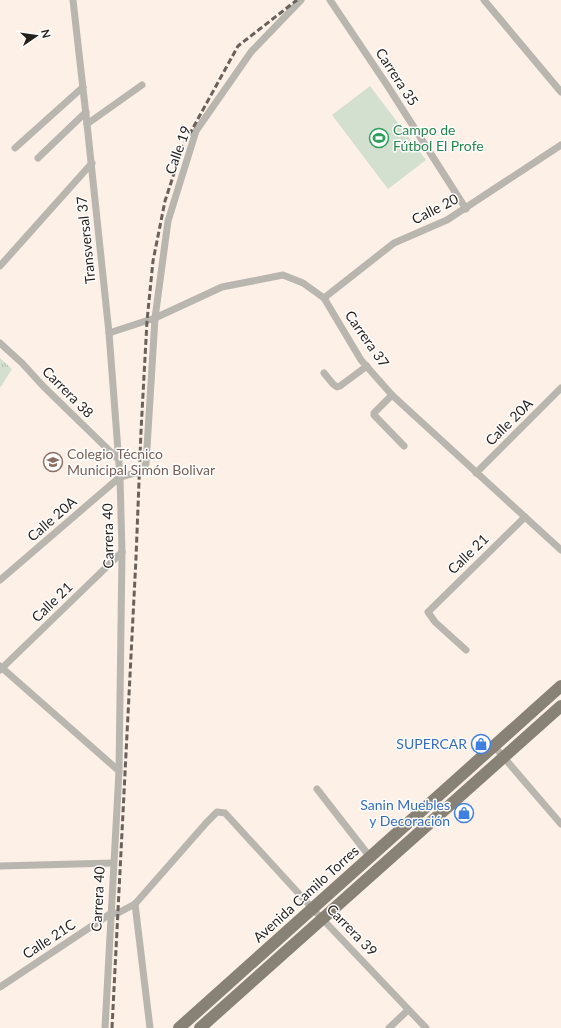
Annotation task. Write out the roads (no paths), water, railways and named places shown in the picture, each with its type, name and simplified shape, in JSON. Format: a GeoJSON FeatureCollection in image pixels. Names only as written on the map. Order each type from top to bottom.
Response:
{"type":"FeatureCollection","features":[{"type":"Feature","properties":{"kind":"main road","name":"Avenida Camilo Torres"},"geometry":{"type":"LineString","coordinates":[[179,1028],[561,686]]}},
{"type":"Feature","properties":{"kind":"main road"},"geometry":{"type":"LineString","coordinates":[[200,1028],[561,706]]}},
{"type":"Feature","properties":{"kind":"street","name":"Transversal 37"},"geometry":{"type":"LineString","coordinates":[[73,0],[88,124],[109,333],[120,477]]}},
{"type":"Feature","properties":{"kind":"street","name":"Calle 19"},"geometry":{"type":"LineString","coordinates":[[155,318],[168,221],[196,131],[251,52],[301,0]]}},
{"type":"Feature","properties":{"kind":"street","name":"Carrera 35"},"geometry":{"type":"LineString","coordinates":[[330,0],[388,86],[466,208]]}},
{"type":"Feature","properties":{"kind":"street"},"geometry":{"type":"LineString","coordinates":[[484,0],[561,92]]}},
{"type":"Feature","properties":{"kind":"street"},"geometry":{"type":"LineString","coordinates":[[88,124],[142,85]]}},
{"type":"Feature","properties":{"kind":"street"},"geometry":{"type":"LineString","coordinates":[[15,148],[83,87]]}},
{"type":"Feature","properties":{"kind":"street"},"geometry":{"type":"LineString","coordinates":[[38,158],[86,112]]}},
{"type":"Feature","properties":{"kind":"street","name":"Calle 20"},"geometry":{"type":"LineString","coordinates":[[324,298],[394,243],[447,220],[561,145]]}},
{"type":"Feature","properties":{"kind":"street"},"geometry":{"type":"LineString","coordinates":[[0,266],[92,163]]}},
{"type":"Feature","properties":{"kind":"street","name":"Carrera 37"},"geometry":{"type":"LineString","coordinates":[[109,333],[155,318],[222,287],[283,275],[303,283],[324,298],[362,360],[392,395],[561,550]]}},
{"type":"Feature","properties":{"kind":"street"},"geometry":{"type":"LineString","coordinates":[[120,477],[139,472],[146,464],[155,318]]}},
{"type":"Feature","properties":{"kind":"street","name":"Carrera 38"},"geometry":{"type":"LineString","coordinates":[[0,343],[22,363],[42,386],[119,460]]}},
{"type":"Feature","properties":{"kind":"street"},"geometry":{"type":"LineString","coordinates":[[324,373],[332,384],[337,387],[367,366]]}},
{"type":"Feature","properties":{"kind":"street","name":"Calle 20A"},"geometry":{"type":"LineString","coordinates":[[476,473],[561,388]]}},
{"type":"Feature","properties":{"kind":"street"},"geometry":{"type":"LineString","coordinates":[[392,395],[374,413],[374,415],[404,446]]}},
{"type":"Feature","properties":{"kind":"street","name":"Carrera 40"},"geometry":{"type":"LineString","coordinates":[[104,1028],[119,771],[122,552],[120,477]]}},
{"type":"Feature","properties":{"kind":"street","name":"Calle 20A"},"geometry":{"type":"LineString","coordinates":[[0,580],[120,477]]}},
{"type":"Feature","properties":{"kind":"street","name":"Calle 21"},"geometry":{"type":"LineString","coordinates":[[466,650],[430,617],[428,612],[525,517]]}},
{"type":"Feature","properties":{"kind":"street","name":"Calle 21"},"geometry":{"type":"LineString","coordinates":[[1,668],[122,552]]}},
{"type":"Feature","properties":{"kind":"street"},"geometry":{"type":"LineString","coordinates":[[1,668],[119,771]]}},
{"type":"Feature","properties":{"kind":"street"},"geometry":{"type":"LineString","coordinates":[[494,746],[561,824]]}},
{"type":"Feature","properties":{"kind":"street"},"geometry":{"type":"LineString","coordinates":[[317,789],[370,857]]}},
{"type":"Feature","properties":{"kind":"street","name":"Carrera 39"},"geometry":{"type":"LineString","coordinates":[[135,904],[207,822],[218,812],[226,813],[312,908],[426,1028]]}},
{"type":"Feature","properties":{"kind":"street"},"geometry":{"type":"LineString","coordinates":[[0,866],[113,863]]}},
{"type":"Feature","properties":{"kind":"street"},"geometry":{"type":"LineString","coordinates":[[135,904],[150,1028]]}},
{"type":"Feature","properties":{"kind":"street","name":"Calle 21C"},"geometry":{"type":"LineString","coordinates":[[0,987],[110,914],[118,913],[135,904]]}},
{"type":"Feature","properties":{"kind":"street"},"geometry":{"type":"LineString","coordinates":[[389,1028],[408,1010]]}},
{"type":"Feature","properties":{"kind":"railway"},"geometry":{"type":"LineString","coordinates":[[112,1028],[141,431],[147,321],[153,261],[165,201],[183,146],[238,46],[297,0]]}},
{"type":"Feature","properties":{"kind":"place","name":"Campo de Fútbol El Profe"},"geometry":{"type":"Point","coordinates":[379,138]}},
{"type":"Feature","properties":{"kind":"place","name":"Colegio Técnico Municipal Simón Bolivar"},"geometry":{"type":"Point","coordinates":[53,462]}},
{"type":"Feature","properties":{"kind":"place","name":"SUPERCAR"},"geometry":{"type":"Point","coordinates":[481,744]}},
{"type":"Feature","properties":{"kind":"place","name":"Sanin Muebles y Decoración"},"geometry":{"type":"Point","coordinates":[464,813]}}]}
